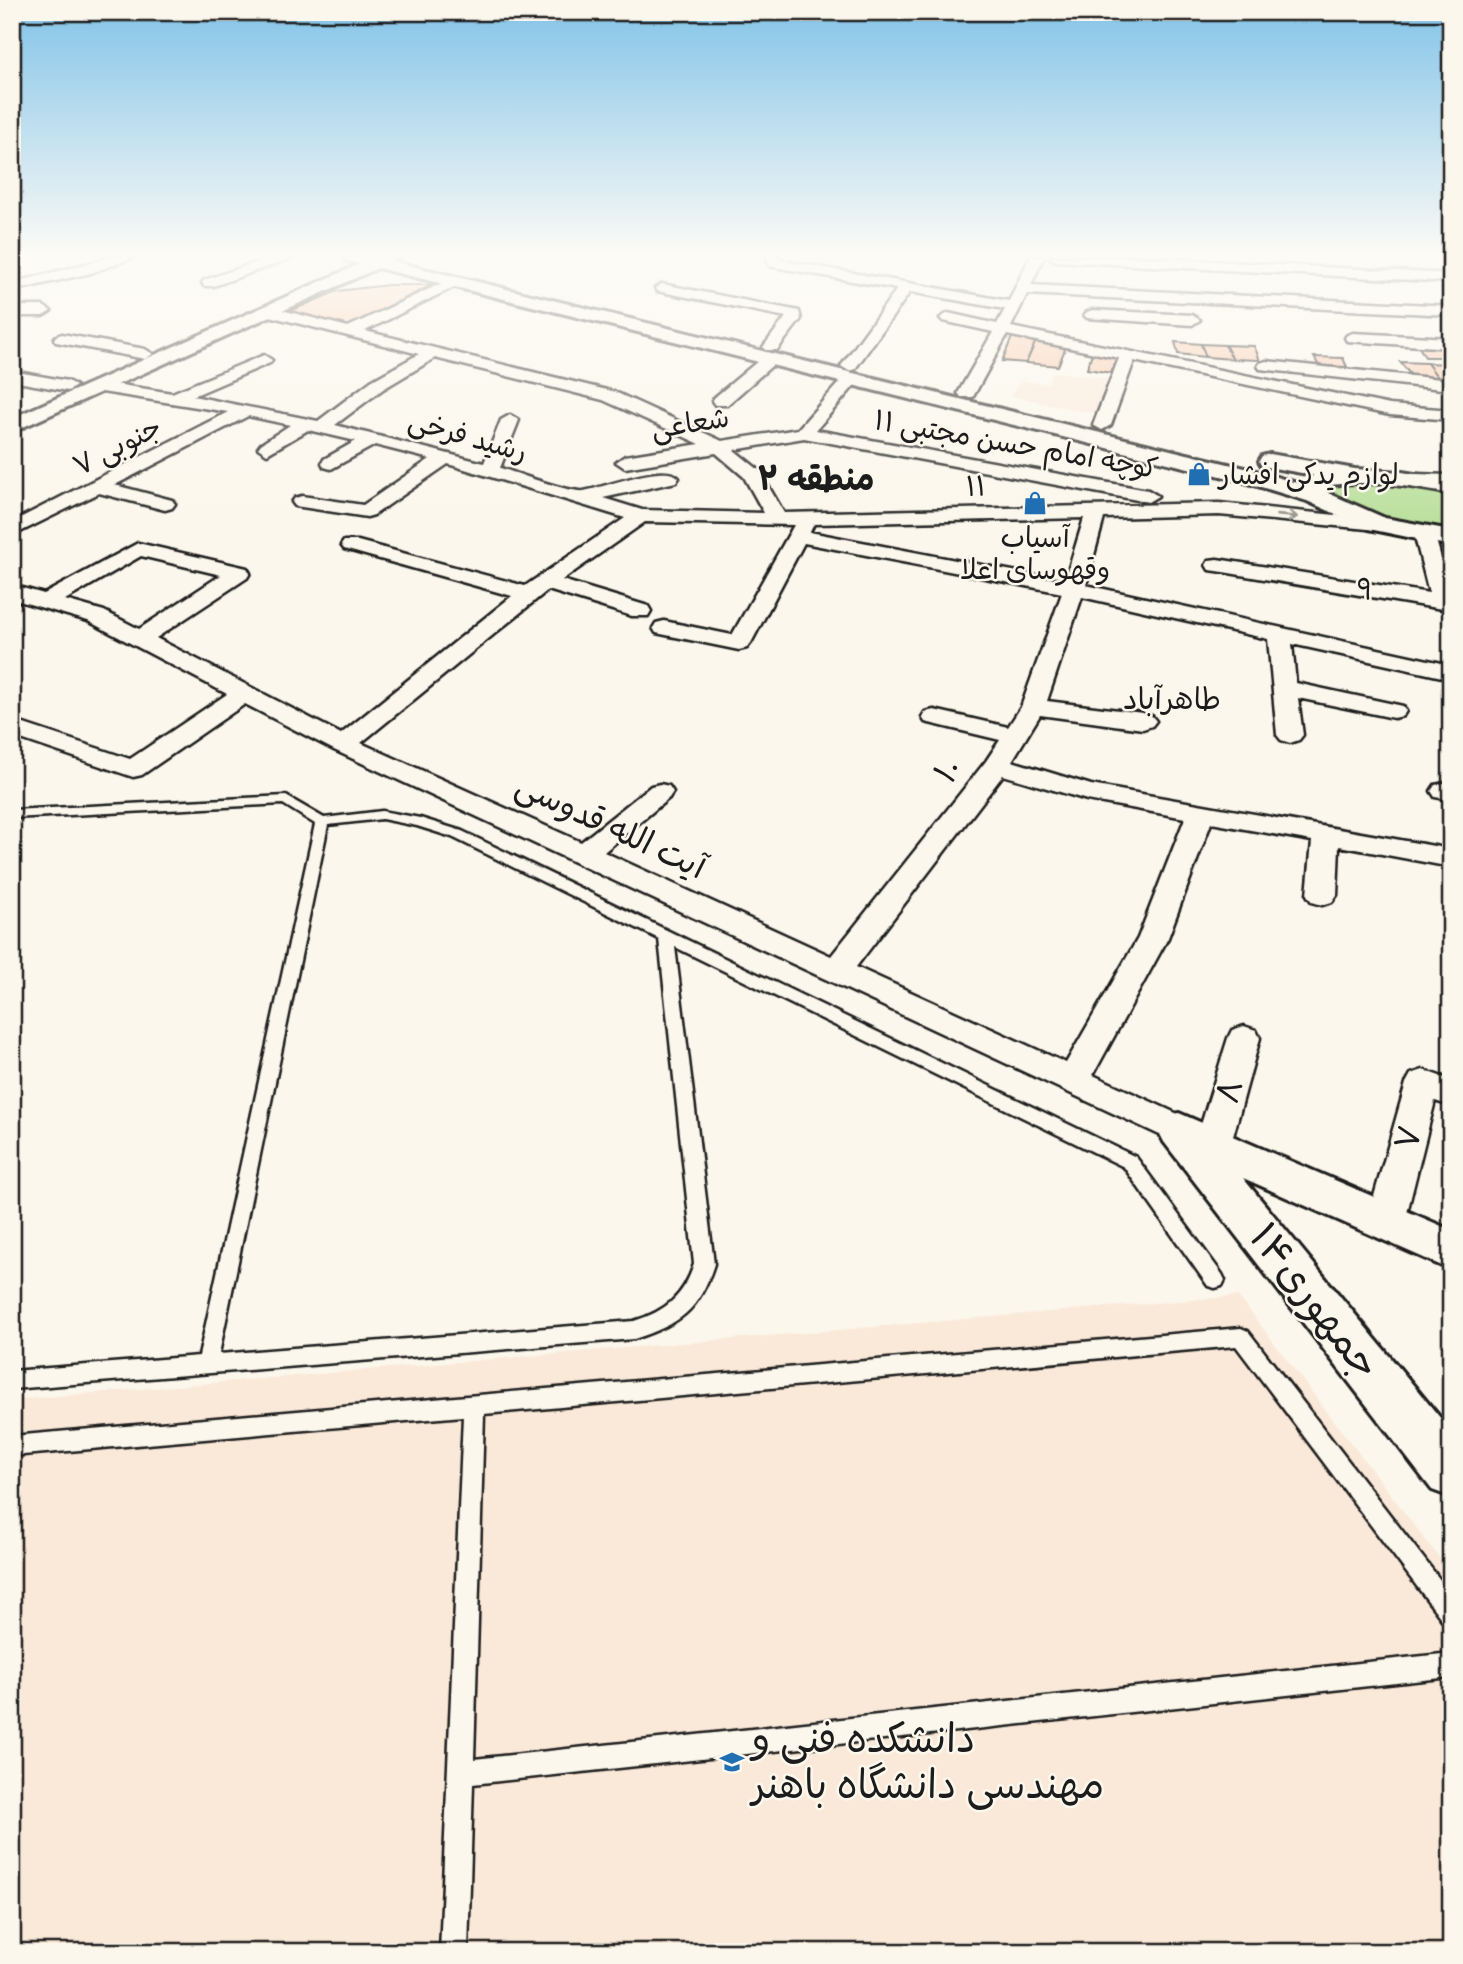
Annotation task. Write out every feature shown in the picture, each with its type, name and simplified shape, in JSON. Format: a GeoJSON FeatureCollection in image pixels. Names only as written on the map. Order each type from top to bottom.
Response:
{"type":"FeatureCollection","features":[{"type":"Feature","properties":{"kind":"main road"},"geometry":{"type":"LineString","coordinates":[[12,411],[157,349]]}},
{"type":"Feature","properties":{"kind":"main road"},"geometry":{"type":"LineString","coordinates":[[12,426],[188,349]]}},
{"type":"Feature","properties":{"kind":"main road"},"geometry":{"type":"LineString","coordinates":[[754,349],[1249,476],[1315,496],[1378,524],[1451,538]]}},
{"type":"Feature","properties":{"kind":"main road"},"geometry":{"type":"LineString","coordinates":[[850,373],[967,393],[1248,457],[1348,474],[1396,477],[1451,487]]}},
{"type":"Feature","properties":{"kind":"main road"},"geometry":{"type":"LineString","coordinates":[[1315,496],[1322,479],[1348,474]]}},
{"type":"Feature","properties":{"kind":"main road"},"geometry":{"type":"LineString","coordinates":[[1196,1137],[1451,1251]]}},
{"type":"Feature","properties":{"kind":"main road","name":"جمهوری۱۴"},"geometry":{"type":"LineString","coordinates":[[1196,1137],[1451,1472]]}},
{"type":"Feature","properties":{"kind":"street"},"geometry":{"type":"LineString","coordinates":[[115,349],[145,354]]}},
{"type":"Feature","properties":{"kind":"street"},"geometry":{"type":"LineString","coordinates":[[414,349],[609,396],[720,447],[752,474],[778,519]]}},
{"type":"Feature","properties":{"kind":"street"},"geometry":{"type":"LineString","coordinates":[[721,401],[774,349]]}},
{"type":"Feature","properties":{"kind":"street"},"geometry":{"type":"LineString","coordinates":[[804,433],[866,349]]}},
{"type":"Feature","properties":{"kind":"street"},"geometry":{"type":"LineString","coordinates":[[967,393],[992,349]]}},
{"type":"Feature","properties":{"kind":"street"},"geometry":{"type":"LineString","coordinates":[[1096,349],[1128,355],[1166,352],[1451,385]]}},
{"type":"Feature","properties":{"kind":"street"},"geometry":{"type":"LineString","coordinates":[[1358,349],[1371,377]]}},
{"type":"Feature","properties":{"kind":"street"},"geometry":{"type":"LineString","coordinates":[[1166,352],[1390,410],[1451,415]]}},
{"type":"Feature","properties":{"kind":"street"},"geometry":{"type":"LineString","coordinates":[[267,447],[313,426],[431,353]]}},
{"type":"Feature","properties":{"kind":"street"},"geometry":{"type":"LineString","coordinates":[[1102,425],[1128,355]]}},
{"type":"Feature","properties":{"kind":"street"},"geometry":{"type":"LineString","coordinates":[[175,398],[264,360]]}},
{"type":"Feature","properties":{"kind":"street"},"geometry":{"type":"LineString","coordinates":[[12,376],[68,386]]}},
{"type":"Feature","properties":{"kind":"street","name":"رشید فرخی"},"geometry":{"type":"LineString","coordinates":[[102,387],[246,410],[372,439],[490,470],[641,516],[778,519]]}},
{"type":"Feature","properties":{"kind":"street","name":"۷ جنوبی"},"geometry":{"type":"LineString","coordinates":[[12,530],[100,488],[246,410]]}},
{"type":"Feature","properties":{"kind":"street"},"geometry":{"type":"LineString","coordinates":[[490,470],[510,420]]}},
{"type":"Feature","properties":{"kind":"street","name":"شعاعی"},"geometry":{"type":"LineString","coordinates":[[625,462],[804,433]]}},
{"type":"Feature","properties":{"kind":"street","name":"کوچه امام حسن مجتبی ۱۱"},"geometry":{"type":"LineString","coordinates":[[804,433],[1219,509]]}},
{"type":"Feature","properties":{"kind":"street"},"geometry":{"type":"LineString","coordinates":[[331,463],[372,439]]}},
{"type":"Feature","properties":{"kind":"street"},"geometry":{"type":"LineString","coordinates":[[302,502],[367,511],[444,457]]}},
{"type":"Feature","properties":{"kind":"street","name":"۱۱"},"geometry":{"type":"LineString","coordinates":[[1219,509],[1247,500],[1250,493],[1249,476]]}},
{"type":"Feature","properties":{"kind":"street"},"geometry":{"type":"LineString","coordinates":[[581,498],[637,483],[669,478]]}},
{"type":"Feature","properties":{"kind":"street"},"geometry":{"type":"LineString","coordinates":[[100,488],[165,504]]}},
{"type":"Feature","properties":{"kind":"street","name":"۱۱"},"geometry":{"type":"LineString","coordinates":[[778,519],[803,527],[1096,510],[1219,509],[1378,524]]}},
{"type":"Feature","properties":{"kind":"street","name":"۱۰"},"geometry":{"type":"LineString","coordinates":[[836,971],[997,765],[1033,707],[1074,589],[1096,510]]}},
{"type":"Feature","properties":{"kind":"street"},"geometry":{"type":"LineString","coordinates":[[343,745],[536,588],[641,516]]}},
{"type":"Feature","properties":{"kind":"street"},"geometry":{"type":"LineString","coordinates":[[664,628],[739,643],[803,527],[1451,672]]}},
{"type":"Feature","properties":{"kind":"street","name":"۹"},"geometry":{"type":"LineString","coordinates":[[1217,565],[1446,603],[1424,533]]}},
{"type":"Feature","properties":{"kind":"street"},"geometry":{"type":"LineString","coordinates":[[351,545],[640,611]]}},
{"type":"Feature","properties":{"kind":"street"},"geometry":{"type":"LineString","coordinates":[[46,602],[138,549],[239,573],[140,639]]}},
{"type":"Feature","properties":{"kind":"street","name":"آیت الله قدوسی"},"geometry":{"type":"LineString","coordinates":[[12,592],[96,617],[343,745],[1196,1137]]}},
{"type":"Feature","properties":{"kind":"street"},"geometry":{"type":"LineString","coordinates":[[1279,632],[1290,735]]}},
{"type":"Feature","properties":{"kind":"street"},"geometry":{"type":"LineString","coordinates":[[1285,688],[1394,710]]}},
{"type":"Feature","properties":{"kind":"street"},"geometry":{"type":"LineString","coordinates":[[12,728],[133,769],[244,693]]}},
{"type":"Feature","properties":{"kind":"street"},"geometry":{"type":"LineString","coordinates":[[1033,707],[1143,721]]}},
{"type":"Feature","properties":{"kind":"street"},"geometry":{"type":"LineString","coordinates":[[934,718],[1016,736]]}},
{"type":"Feature","properties":{"kind":"street"},"geometry":{"type":"LineString","coordinates":[[997,765],[1087,792],[1451,858]]}},
{"type":"Feature","properties":{"kind":"street"},"geometry":{"type":"LineString","coordinates":[[584,854],[660,792]]}},
{"type":"Feature","properties":{"kind":"street"},"geometry":{"type":"LineString","coordinates":[[1073,1081],[1153,938],[1201,813]]}},
{"type":"Feature","properties":{"kind":"street"},"geometry":{"type":"LineString","coordinates":[[1322,895],[1326,836]]}},
{"type":"Feature","properties":{"kind":"street","name":"۸"},"geometry":{"type":"LineString","coordinates":[[1196,1137],[1244,1038]]}},
{"type":"Feature","properties":{"kind":"street","name":"۷"},"geometry":{"type":"LineString","coordinates":[[1386,1222],[1423,1083],[1451,1093]]}},
{"type":"Feature","properties":{"kind":"lane"},"geometry":{"type":"LineString","coordinates":[[1396,477],[1451,478]]}},
{"type":"Feature","properties":{"kind":"lane"},"geometry":{"type":"LineString","coordinates":[[12,814],[286,800],[322,822],[383,815],[420,821],[457,834],[1130,1162],[1215,1280]]}},
{"type":"Feature","properties":{"kind":"lane"},"geometry":{"type":"LineString","coordinates":[[207,1364],[322,822]]}},
{"type":"Feature","properties":{"kind":"lane"},"geometry":{"type":"LineString","coordinates":[[12,1380],[634,1330],[661,1322],[683,1307],[698,1287],[704,1264],[666,936]]}},
{"type":"Feature","properties":{"kind":"lane"},"geometry":{"type":"LineString","coordinates":[[12,1446],[1241,1337],[1451,1613]]}},
{"type":"Feature","properties":{"kind":"lane"},"geometry":{"type":"LineString","coordinates":[[454,1952],[474,1405]]}},
{"type":"Feature","properties":{"kind":"lane"},"geometry":{"type":"LineString","coordinates":[[461,1773],[1451,1665]]}},
{"type":"Feature","properties":{"kind":"shaded area"},"geometry":{"type":"Polygon","coordinates":[[[1053,372],[1110,378],[1098,414],[1011,396],[1020,381],[1047,384],[1053,372]]]}},
{"type":"Feature","properties":{"kind":"shaded area","name":"دانشکده فنی و مهندسی دانشگاه باهنر"},"geometry":{"type":"Polygon","coordinates":[[[1238,1296],[1451,1573],[1451,1952],[12,1952],[12,1400],[1238,1296]]]}},
{"type":"Feature","properties":{"kind":"green space"},"geometry":{"type":"Polygon","coordinates":[[[1354,480],[1396,483],[1451,493],[1451,532],[1383,519],[1331,496],[1336,484],[1354,480]]]}},
{"type":"Feature","properties":{"kind":"building"},"geometry":{"type":"Polygon","coordinates":[[[1007,349],[1033,349],[1026,363],[1002,361],[1007,349]]]}},
{"type":"Feature","properties":{"kind":"building"},"geometry":{"type":"Polygon","coordinates":[[[1033,349],[1065,349],[1058,366],[1026,363],[1033,349]]]}},
{"type":"Feature","properties":{"kind":"building"},"geometry":{"type":"Polygon","coordinates":[[[1177,349],[1203,349],[1206,357],[1178,354],[1177,349]]]}},
{"type":"Feature","properties":{"kind":"building"},"geometry":{"type":"Polygon","coordinates":[[[1203,349],[1227,349],[1233,359],[1206,357],[1203,349]]]}},
{"type":"Feature","properties":{"kind":"building"},"geometry":{"type":"Polygon","coordinates":[[[1227,349],[1255,349],[1260,360],[1233,359],[1227,349]]]}},
{"type":"Feature","properties":{"kind":"building"},"geometry":{"type":"Polygon","coordinates":[[[1420,349],[1449,349],[1451,357],[1425,357],[1420,349]]]}},
{"type":"Feature","properties":{"kind":"building"},"geometry":{"type":"Polygon","coordinates":[[[1092,353],[1117,358],[1111,373],[1087,369],[1092,353]]]}},
{"type":"Feature","properties":{"kind":"building"},"geometry":{"type":"Polygon","coordinates":[[[1314,357],[1343,358],[1347,367],[1319,366],[1314,357]]]}},
{"type":"Feature","properties":{"kind":"building"},"geometry":{"type":"Polygon","coordinates":[[[1400,362],[1427,363],[1440,380],[1414,379],[1400,362]]]}},
{"type":"Feature","properties":{"kind":"building"},"geometry":{"type":"Polygon","coordinates":[[[1427,363],[1451,364],[1451,380],[1440,380],[1427,363]]]}},
{"type":"Feature","properties":{"kind":"place","name":"لوازم یدکی افشار"},"geometry":{"type":"Point","coordinates":[1199,474]}},
{"type":"Feature","properties":{"kind":"place","name":"آسیاب وقهوسای اعلا"},"geometry":{"type":"Point","coordinates":[1035,503]}},
{"type":"Feature","properties":{"kind":"place","name":"دانشکده فنی و مهندسی دانشگاه باهنر"},"geometry":{"type":"Point","coordinates":[732,1762]}},
{"type":"Feature","properties":{"kind":"district","name":"منطقه ۲"},"geometry":{"type":"Point","coordinates":[816,479]}},
{"type":"Feature","properties":{"kind":"district","name":"طاهرآباد"},"geometry":{"type":"Point","coordinates":[1172,699]}}]}
